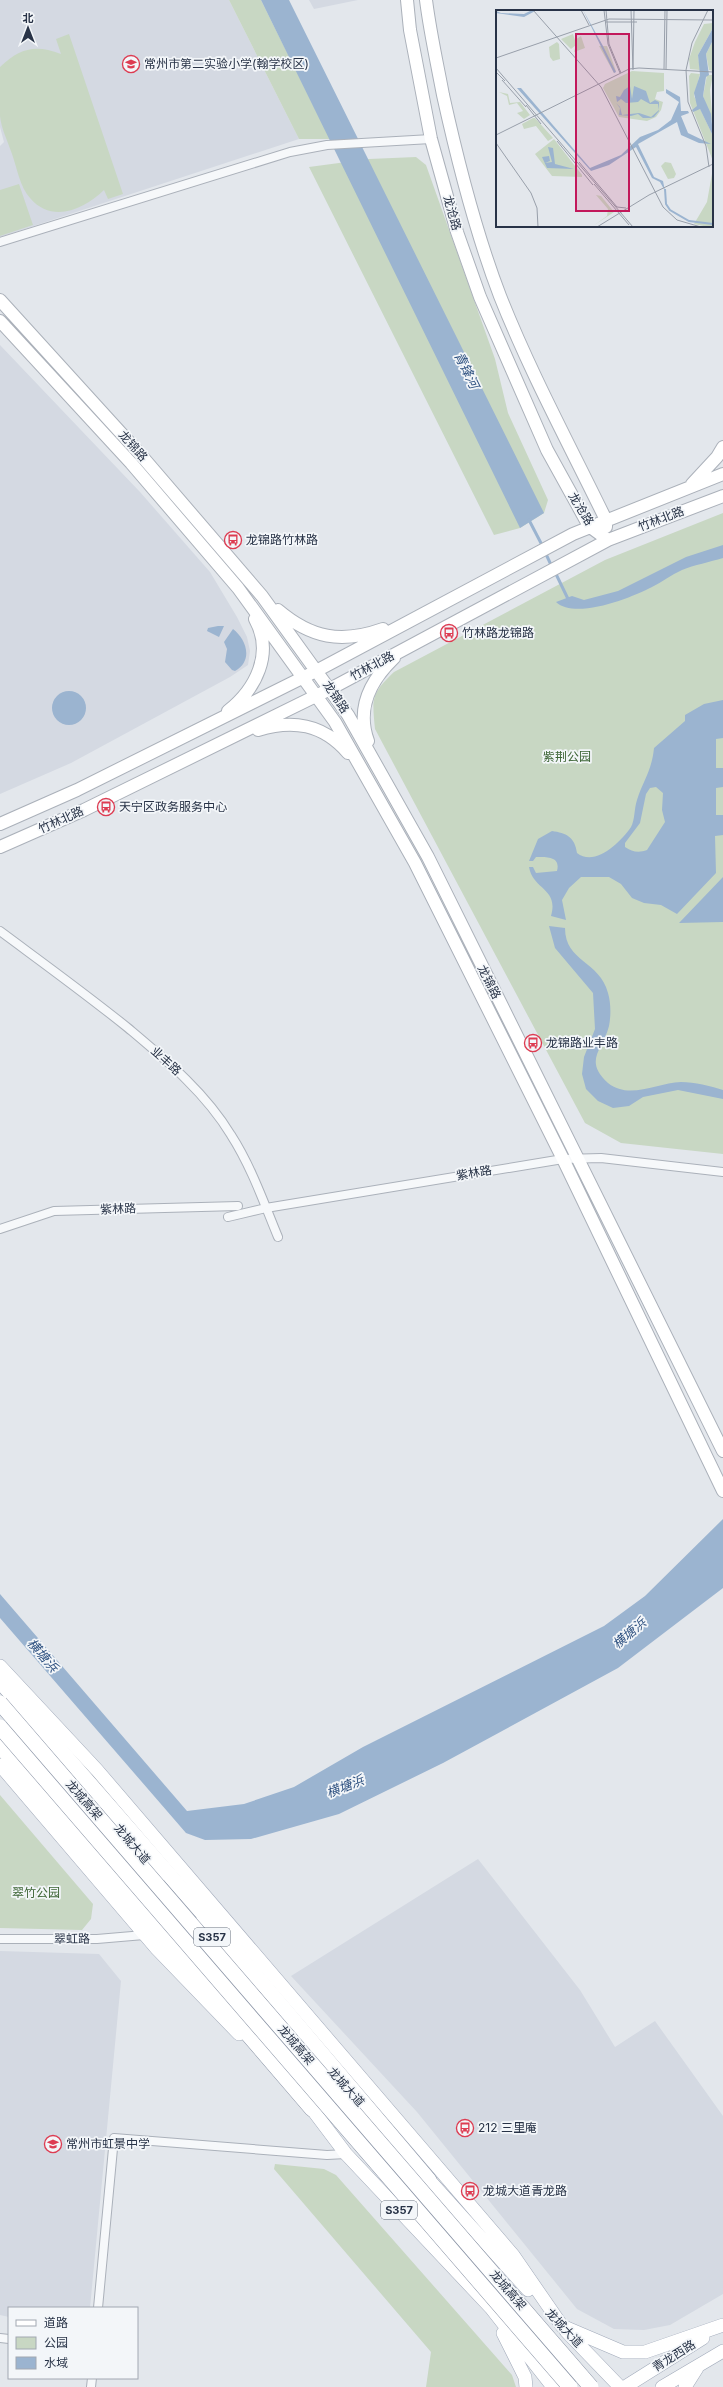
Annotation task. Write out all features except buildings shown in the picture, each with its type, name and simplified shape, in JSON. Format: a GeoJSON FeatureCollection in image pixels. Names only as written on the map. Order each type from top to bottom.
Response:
{"type":"FeatureCollection","features":[{"type":"Feature","properties":{"kind":"highway"},"geometry":{"type":"LineString","coordinates":[[0,1680],[272,1995],[429,2180]]}},
{"type":"Feature","properties":{"kind":"highway","name":"龙城高架"},"geometry":{"type":"LineString","coordinates":[[0,1703],[591,2387]]}},
{"type":"Feature","properties":{"kind":"highway","name":"龙城高架"},"geometry":{"type":"LineString","coordinates":[[0,1727],[570,2387]]}},
{"type":"Feature","properties":{"kind":"highway"},"geometry":{"type":"LineString","coordinates":[[0,1746],[312,2109]]}},
{"type":"Feature","properties":{"kind":"main road","name":"龙沧路"},"geometry":{"type":"LineString","coordinates":[[407,0],[410,30],[431,139],[457,232],[480,297],[547,450],[589,526],[608,540]]}},
{"type":"Feature","properties":{"kind":"main road","name":"龙沧路"},"geometry":{"type":"LineString","coordinates":[[426,0],[429,28],[452,134],[478,231],[496,282],[548,402],[606,520],[608,540]]}},
{"type":"Feature","properties":{"kind":"main road","name":"龙锦路"},"geometry":{"type":"LineString","coordinates":[[0,300],[140,454],[262,596],[318,670],[348,715],[428,857],[723,1451]]}},
{"type":"Feature","properties":{"kind":"main road","name":"龙锦路"},"geometry":{"type":"LineString","coordinates":[[0,320],[131,463],[238,588],[316,695],[366,773],[415,863],[563,1159],[722,1489]]}},
{"type":"Feature","properties":{"kind":"main road"},"geometry":{"type":"LineString","coordinates":[[689,486],[717,457],[723,447]]}},
{"type":"Feature","properties":{"kind":"main road","name":"竹林北路"},"geometry":{"type":"LineString","coordinates":[[0,824],[77,790],[303,678],[529,556],[589,526],[723,474]]}},
{"type":"Feature","properties":{"kind":"main road","name":"竹林北路"},"geometry":{"type":"LineString","coordinates":[[0,847],[84,810],[330,689],[536,577],[608,540],[723,496]]}},
{"type":"Feature","properties":{"kind":"main road"},"geometry":{"type":"LineString","coordinates":[[213,723],[248,692],[260,671],[263,648],[260,628],[238,588]]}},
{"type":"Feature","properties":{"kind":"main road"},"geometry":{"type":"LineString","coordinates":[[262,596],[302,629],[333,637],[369,634],[419,616]]}},
{"type":"Feature","properties":{"kind":"main road"},"geometry":{"type":"LineString","coordinates":[[380,772],[363,727],[363,705],[374,681],[406,648]]}},
{"type":"Feature","properties":{"kind":"main road"},"geometry":{"type":"LineString","coordinates":[[223,741],[272,726],[301,725],[323,731],[342,745],[366,773]]}},
{"type":"Feature","properties":{"kind":"main road"},"geometry":{"type":"LineString","coordinates":[[0,1666],[97,1770],[513,2255],[562,2326],[623,2352],[645,2352],[723,2325]]}},
{"type":"Feature","properties":{"kind":"main road","name":"龙城大道"},"geometry":{"type":"LineString","coordinates":[[0,1691],[191,1913],[429,2180],[562,2326],[620,2387]]}},
{"type":"Feature","properties":{"kind":"main road","name":"S357"},"geometry":{"type":"LineString","coordinates":[[0,1737],[194,1959],[346,2154],[491,2308],[553,2387]]}},
{"type":"Feature","properties":{"kind":"main road"},"geometry":{"type":"LineString","coordinates":[[0,1765],[144,1935],[312,2109]]}},
{"type":"Feature","properties":{"kind":"main road"},"geometry":{"type":"LineString","coordinates":[[491,2308],[525,2377],[526,2387]]}},
{"type":"Feature","properties":{"kind":"main road","name":"青龙西路"},"geometry":{"type":"LineString","coordinates":[[625,2387],[723,2325]]}},
{"type":"Feature","properties":{"kind":"main road"},"geometry":{"type":"LineString","coordinates":[[528,2356],[562,2326]]}},
{"type":"Feature","properties":{"kind":"main road","name":"青龙西路"},"geometry":{"type":"LineString","coordinates":[[662,2387],[723,2351]]}},
{"type":"Feature","properties":{"kind":"main road"},"geometry":{"type":"LineString","coordinates":[[685,2387],[698,2366]]}},
{"type":"Feature","properties":{"kind":"street"},"geometry":{"type":"LineString","coordinates":[[0,242],[239,166],[290,152],[327,145],[431,139]]}},
{"type":"Feature","properties":{"kind":"street","name":"业丰路"},"geometry":{"type":"LineString","coordinates":[[0,930],[164,1057],[204,1096],[231,1135],[266,1208],[278,1237]]}},
{"type":"Feature","properties":{"kind":"street","name":"紫林路"},"geometry":{"type":"LineString","coordinates":[[228,1217],[266,1208],[563,1159],[601,1158],[723,1172]]}},
{"type":"Feature","properties":{"kind":"street","name":"紫林路"},"geometry":{"type":"LineString","coordinates":[[0,1229],[54,1211],[238,1206]]}},
{"type":"Feature","properties":{"kind":"street","name":"翠虹路"},"geometry":{"type":"LineString","coordinates":[[0,1939],[97,1939],[144,1935]]}},
{"type":"Feature","properties":{"kind":"street"},"geometry":{"type":"LineString","coordinates":[[98,2307],[114,2138],[327,2156],[346,2154]]}},
{"type":"Feature","properties":{"kind":"shaded area","name":"常州市第二实验小学(翰学校区)"},"geometry":{"type":"Polygon","coordinates":[[[0,0],[229,0],[299,139],[0,237],[0,146],[4,142],[0,127],[0,0]]]}},
{"type":"Feature","properties":{"kind":"shaded area"},"geometry":{"type":"Polygon","coordinates":[[[309,0],[358,0],[314,9],[309,0]]]}},
{"type":"Feature","properties":{"kind":"shaded area"},"geometry":{"type":"Polygon","coordinates":[[[0,345],[140,492],[210,572],[237,617],[247,637],[250,651],[248,665],[230,677],[71,763],[0,794],[0,345]]]}},
{"type":"Feature","properties":{"kind":"shaded area"},"geometry":{"type":"Polygon","coordinates":[[[478,1859],[580,1990],[615,2047],[655,2021],[723,2116],[723,2294],[670,2325],[644,2330],[614,2329],[577,2309],[417,2112],[291,1976],[478,1859]]]}},
{"type":"Feature","properties":{"kind":"shaded area","name":"常州市虹景中学"},"geometry":{"type":"Polygon","coordinates":[[[0,1951],[99,1954],[121,1981],[90,2307],[8,2307],[8,2317],[0,2315],[0,1951]]]}},
{"type":"Feature","properties":{"kind":"green space"},"geometry":{"type":"Polygon","coordinates":[[[229,0],[261,0],[330,139],[299,139],[229,0]]]}},
{"type":"Feature","properties":{"kind":"green space"},"geometry":{"type":"Polygon","coordinates":[[[69,34],[123,194],[108,199],[104,190],[88,203],[78,208],[58,212],[39,206],[30,198],[21,183],[3,130],[0,116],[0,67],[14,56],[28,50],[43,49],[61,54],[56,39],[69,34]]]}},
{"type":"Feature","properties":{"kind":"green space"},"geometry":{"type":"Polygon","coordinates":[[[416,157],[426,165],[495,359],[508,413],[548,500],[544,513],[520,528],[494,535],[309,167],[369,159],[416,157]]]}},
{"type":"Feature","properties":{"kind":"green space"},"geometry":{"type":"Polygon","coordinates":[[[19,184],[33,225],[0,236],[0,190],[19,184]]]}},
{"type":"Feature","properties":{"kind":"green space","name":"紫荆公园"},"geometry":{"type":"Polygon","coordinates":[[[723,513],[723,1154],[621,1143],[585,1123],[375,729],[373,710],[377,692],[386,679],[394,672],[605,560],[723,513]]]}},
{"type":"Feature","properties":{"kind":"green space","name":"翠竹公园"},"geometry":{"type":"Polygon","coordinates":[[[0,1795],[93,1904],[91,1919],[82,1930],[0,1928],[0,1795]]]}},
{"type":"Feature","properties":{"kind":"green space"},"geometry":{"type":"Polygon","coordinates":[[[275,2164],[324,2169],[336,2175],[512,2375],[516,2387],[426,2387],[431,2352],[274,2169],[275,2164]]]}},
{"type":"Feature","properties":{"kind":"water"},"geometry":{"type":"Polygon","coordinates":[[[261,0],[289,0],[544,513],[520,528],[261,0]]]}},
{"type":"Feature","properties":{"kind":"water"},"geometry":{"type":"Polygon","coordinates":[[[723,545],[723,558],[682,570],[631,597],[603,605],[576,609],[565,607],[556,602],[572,596],[584,600],[618,591],[686,557],[723,545]]]}},
{"type":"Feature","properties":{"kind":"water"},"geometry":{"type":"Polygon","coordinates":[[[224,626],[219,637],[207,631],[208,628],[224,626]]]}},
{"type":"Feature","properties":{"kind":"water"},"geometry":{"type":"Polygon","coordinates":[[[233,629],[238,633],[246,650],[245,661],[235,671],[232,670],[225,662],[227,649],[224,642],[233,629]]]}},
{"type":"Feature","properties":{"kind":"water"},"geometry":{"type":"Polygon","coordinates":[[[66,691],[72,691],[81,696],[85,702],[85,714],[81,720],[72,725],[66,725],[57,720],[52,711],[52,705],[57,696],[66,691]]]}},
{"type":"Feature","properties":{"kind":"water"},"geometry":{"type":"Polygon","coordinates":[[[723,700],[723,738],[716,739],[716,768],[723,768],[723,787],[716,788],[716,815],[723,815],[723,835],[715,836],[716,873],[677,914],[661,905],[644,903],[632,898],[621,884],[609,877],[581,877],[569,888],[562,900],[566,920],[551,916],[553,907],[552,900],[549,894],[531,875],[529,867],[533,867],[536,873],[557,871],[558,866],[555,860],[548,857],[536,857],[533,861],[529,861],[538,839],[552,831],[562,833],[572,840],[577,853],[584,857],[599,855],[614,846],[631,827],[639,793],[649,769],[654,748],[685,721],[685,715],[704,704],[723,700]],[[656,787],[650,788],[646,794],[640,823],[625,843],[625,847],[636,852],[647,850],[665,822],[662,810],[663,793],[656,787]]]}},
{"type":"Feature","properties":{"kind":"water"},"geometry":{"type":"Polygon","coordinates":[[[723,877],[723,922],[679,923],[723,877]]]}},
{"type":"Feature","properties":{"kind":"water"},"geometry":{"type":"Polygon","coordinates":[[[549,926],[565,928],[567,939],[576,955],[591,967],[604,982],[610,1001],[610,1018],[609,1026],[596,1061],[597,1068],[608,1083],[616,1088],[634,1090],[672,1083],[692,1083],[723,1090],[723,1099],[678,1090],[643,1097],[629,1106],[613,1108],[598,1101],[586,1089],[582,1074],[584,1057],[595,1029],[593,993],[555,948],[549,926]]]}},
{"type":"Feature","properties":{"kind":"water","name":"横塘浜"},"geometry":{"type":"Polygon","coordinates":[[[723,1519],[723,1588],[618,1668],[443,1763],[339,1814],[251,1839],[205,1840],[186,1833],[0,1618],[0,1594],[187,1811],[244,1804],[294,1787],[363,1747],[604,1626],[645,1596],[723,1519]]]}},
{"type":"Feature","properties":{"kind":"waterway","name":"青锋河"},"geometry":{"type":"LineString","coordinates":[[529,520],[543,547]]}},
{"type":"Feature","properties":{"kind":"waterway","name":"青锋河"},"geometry":{"type":"LineString","coordinates":[[545,552],[552,567]]}},
{"type":"Feature","properties":{"kind":"waterway","name":"青锋河"},"geometry":{"type":"LineString","coordinates":[[555,572],[569,601]]}},
{"type":"Feature","properties":{"kind":"place","name":"常州市第二实验小学(翰学校区)"},"geometry":{"type":"Point","coordinates":[131,64]}},
{"type":"Feature","properties":{"kind":"place","name":"龙锦路竹林路"},"geometry":{"type":"Point","coordinates":[233,540]}},
{"type":"Feature","properties":{"kind":"place","name":"竹林路龙锦路"},"geometry":{"type":"Point","coordinates":[449,633]}},
{"type":"Feature","properties":{"kind":"place","name":"天宁区政务服务中心"},"geometry":{"type":"Point","coordinates":[106,807]}},
{"type":"Feature","properties":{"kind":"place","name":"龙锦路业丰路"},"geometry":{"type":"Point","coordinates":[533,1043]}},
{"type":"Feature","properties":{"kind":"place","name":"212 三里庵"},"geometry":{"type":"Point","coordinates":[465,2128]}},
{"type":"Feature","properties":{"kind":"place","name":"常州市虹景中学"},"geometry":{"type":"Point","coordinates":[53,2144]}},
{"type":"Feature","properties":{"kind":"place","name":"龙城大道青龙路"},"geometry":{"type":"Point","coordinates":[470,2191]}}]}
